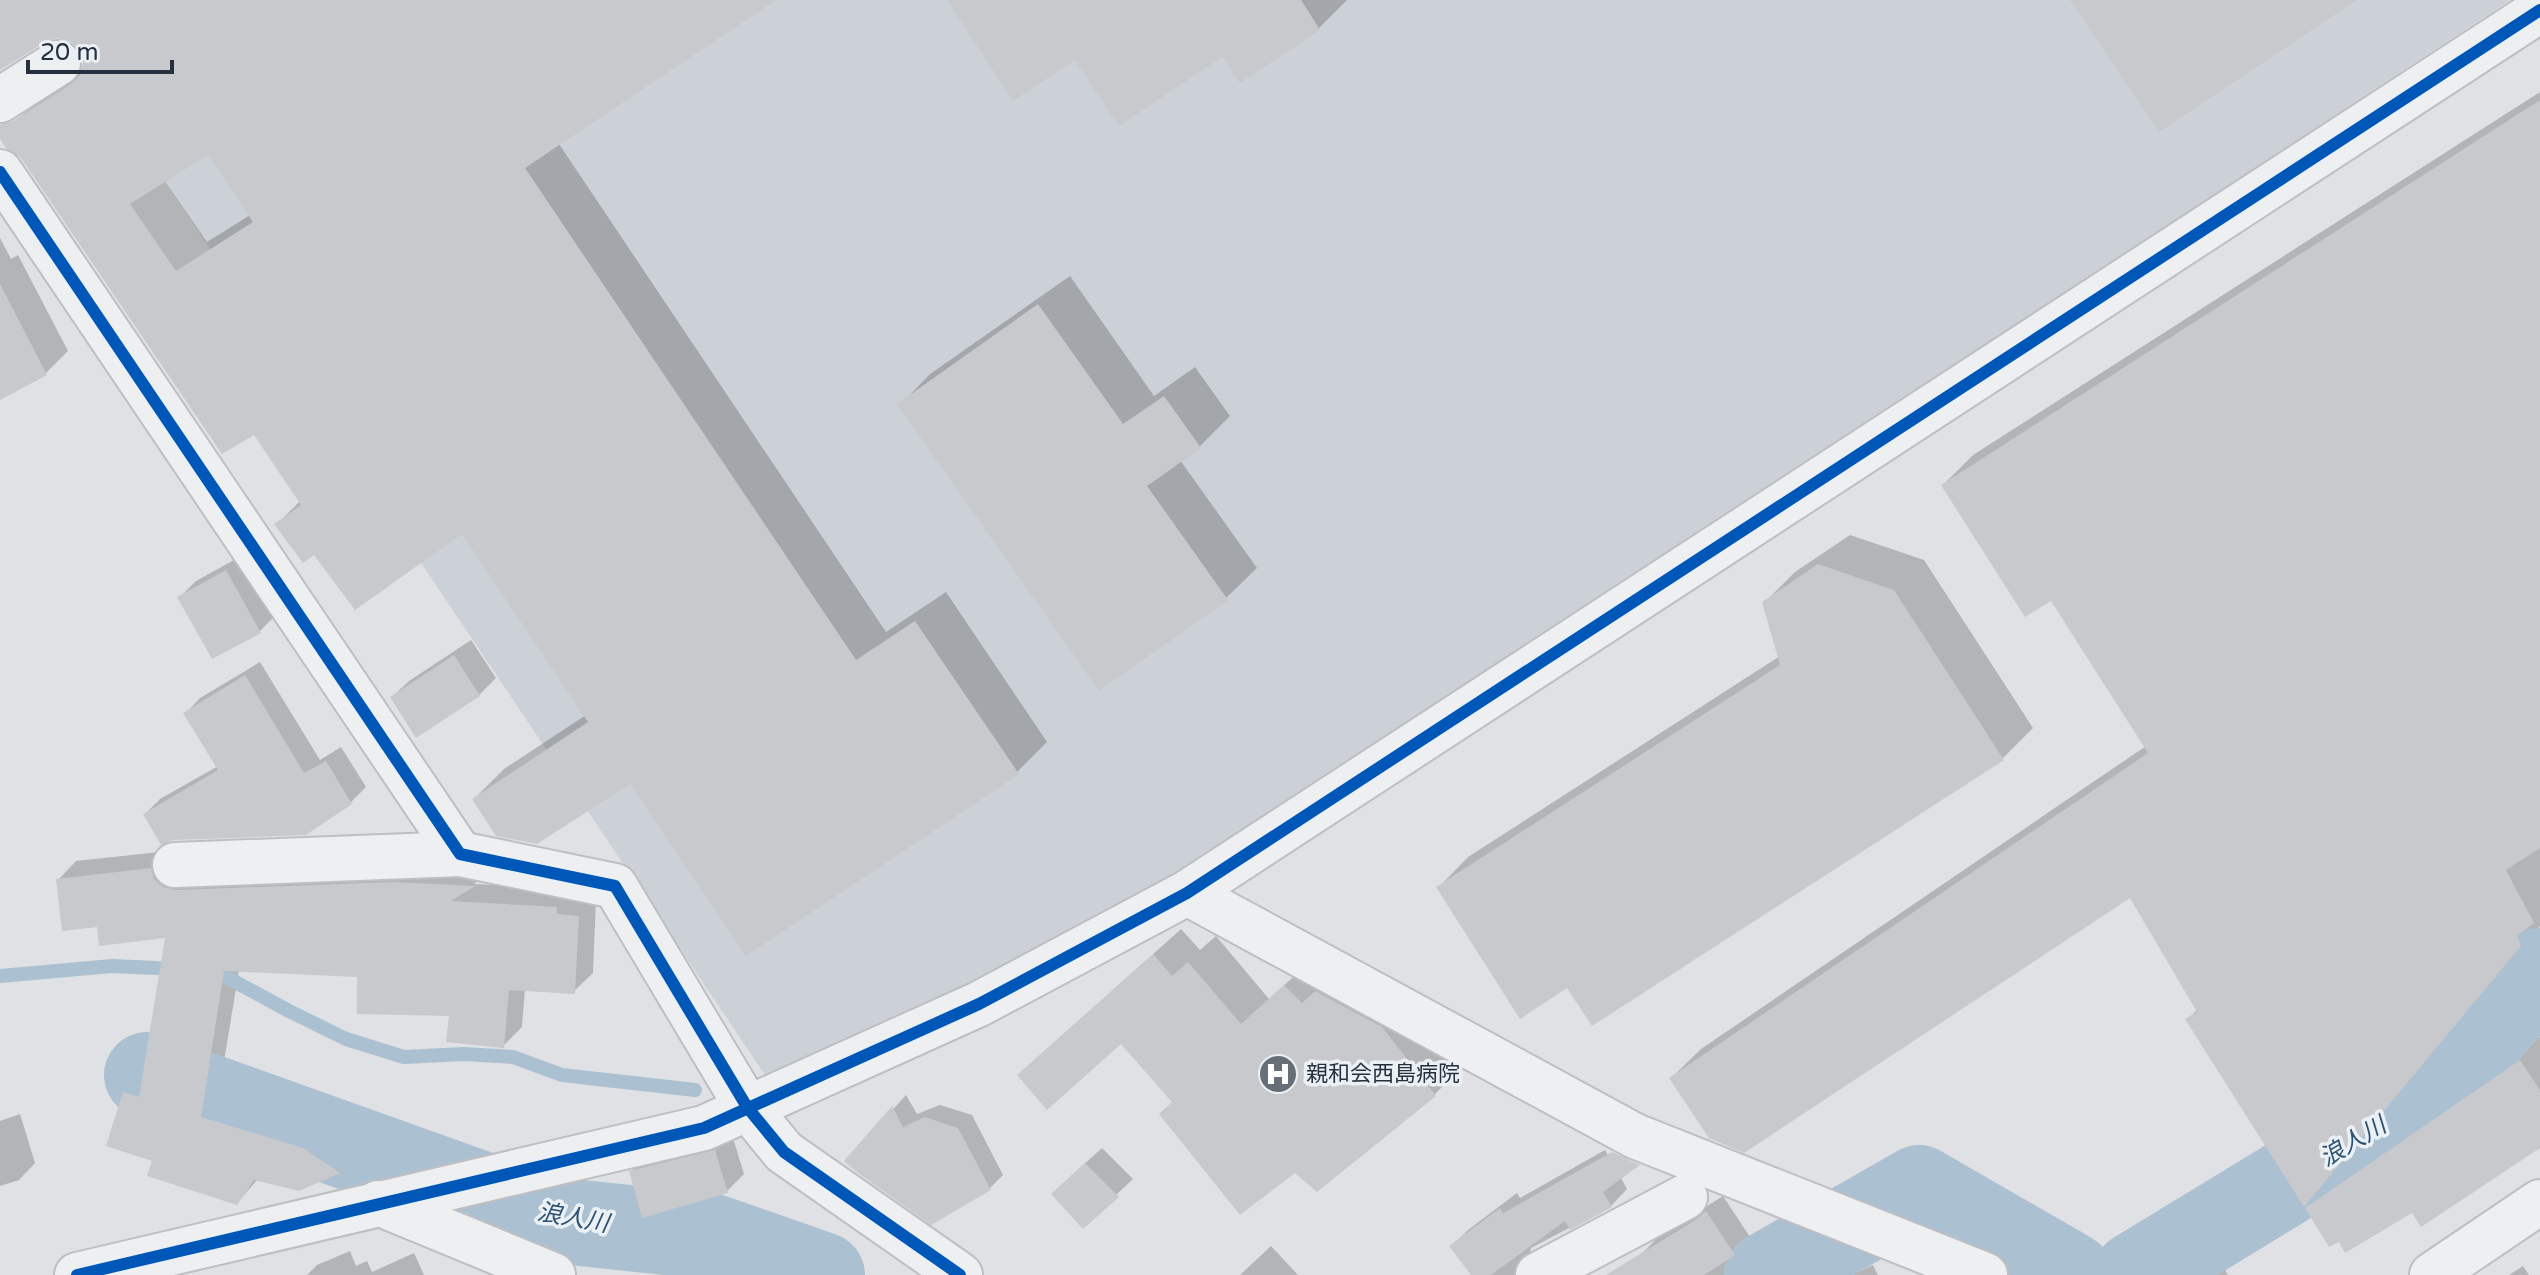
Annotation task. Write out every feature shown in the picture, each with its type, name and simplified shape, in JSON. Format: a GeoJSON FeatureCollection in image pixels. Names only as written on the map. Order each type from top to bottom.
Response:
{"type":"FeatureCollection","features":[{"type":"Feature","properties":{"kind":"street"},"geometry":{"type":"LineString","coordinates":[[77,1275],[137,1268],[395,1199],[704,1128],[979,1004],[1187,893],[2540,10]]}},
{"type":"Feature","properties":{"kind":"street"},"geometry":{"type":"LineString","coordinates":[[0,100],[58,63]]}},
{"type":"Feature","properties":{"kind":"street"},"geometry":{"type":"LineString","coordinates":[[0,172],[460,854]]}},
{"type":"Feature","properties":{"kind":"street"},"geometry":{"type":"LineString","coordinates":[[175,865],[460,854],[615,886],[747,1107],[784,1152],[960,1275]]}},
{"type":"Feature","properties":{"kind":"street"},"geometry":{"type":"LineString","coordinates":[[1187,893],[1635,1136],[1985,1275]]}},
{"type":"Feature","properties":{"kind":"street"},"geometry":{"type":"LineString","coordinates":[[1538,1275],[1685,1197]]}},
{"type":"Feature","properties":{"kind":"street"},"geometry":{"type":"LineString","coordinates":[[395,1199],[553,1275]]}},
{"type":"Feature","properties":{"kind":"street"},"geometry":{"type":"LineString","coordinates":[[2432,1275],[2540,1202]]}},
{"type":"Feature","properties":{"kind":"shaded area"},"geometry":{"type":"Polygon","coordinates":[[[43,0],[2510,0],[1182,873],[858,1044],[767,1078],[43,0]]]}},
{"type":"Feature","properties":{"kind":"building"},"geometry":{"type":"Polygon","coordinates":[[[0,0],[776,0],[525,168],[856,660],[915,621],[1019,774],[746,956],[630,784],[537,844],[496,836],[472,799],[588,722],[462,534],[355,610],[314,555],[303,563],[274,524],[301,505],[254,435],[222,454],[21,158],[6,148],[0,139],[0,125],[13,121],[80,75],[83,63],[79,50],[70,41],[56,38],[0,70],[0,0]],[[208,155],[130,204],[176,271],[253,222],[208,155]]]}},
{"type":"Feature","properties":{"kind":"building"},"geometry":{"type":"Polygon","coordinates":[[[947,0],[1301,0],[1320,30],[1240,83],[1222,57],[1119,126],[1075,60],[1013,101],[947,0]]]}},
{"type":"Feature","properties":{"kind":"building"},"geometry":{"type":"Polygon","coordinates":[[[2070,0],[2357,0],[2159,132],[2070,0]]]}},
{"type":"Feature","properties":{"kind":"building"},"geometry":{"type":"Polygon","coordinates":[[[2540,100],[2540,848],[2506,870],[2534,923],[2517,936],[2521,946],[2304,1207],[2185,1019],[2197,1012],[2130,898],[1744,1153],[1709,1138],[1669,1078],[2148,753],[2051,601],[2025,617],[1941,485],[2540,100]]]}},
{"type":"Feature","properties":{"kind":"building"},"geometry":{"type":"Polygon","coordinates":[[[0,284],[47,375],[0,400],[0,284]]]}},
{"type":"Feature","properties":{"kind":"building"},"geometry":{"type":"Polygon","coordinates":[[[1038,304],[1123,424],[1164,396],[1201,448],[1147,486],[1228,600],[1099,691],[897,404],[1038,304]]]}},
{"type":"Feature","properties":{"kind":"building"},"geometry":{"type":"Polygon","coordinates":[[[1818,564],[1894,590],[2004,760],[1592,1026],[1567,988],[1520,1019],[1436,887],[1780,665],[1762,602],[1818,564]]]}},
{"type":"Feature","properties":{"kind":"building"},"geometry":{"type":"Polygon","coordinates":[[[226,570],[261,633],[212,659],[177,597],[226,570]]]}},
{"type":"Feature","properties":{"kind":"building"},"geometry":{"type":"Polygon","coordinates":[[[454,655],[480,696],[416,738],[390,697],[454,655]]]}},
{"type":"Feature","properties":{"kind":"building"},"geometry":{"type":"Polygon","coordinates":[[[245,675],[304,773],[326,761],[352,804],[306,835],[174,840],[161,845],[143,814],[218,770],[183,713],[245,675]]]}},
{"type":"Feature","properties":{"kind":"building"},"geometry":{"type":"Polygon","coordinates":[[[151,868],[154,879],[163,887],[176,890],[394,882],[475,886],[451,901],[557,907],[557,914],[579,916],[575,994],[509,990],[504,1048],[446,1042],[449,1016],[357,1014],[357,977],[224,971],[201,1117],[303,1148],[340,1173],[299,1191],[254,1180],[237,1205],[147,1176],[152,1161],[106,1146],[123,1092],[139,1097],[165,938],[99,946],[97,927],[62,931],[56,879],[151,868]]]}},
{"type":"Feature","properties":{"kind":"building"},"geometry":{"type":"Polygon","coordinates":[[[1153,954],[1172,976],[1188,962],[1241,1024],[1284,985],[1302,1003],[1315,991],[1382,1027],[1436,1096],[1317,1192],[1295,1173],[1240,1215],[1159,1114],[1172,1102],[1121,1044],[1047,1110],[1017,1075],[1153,954]]]}},
{"type":"Feature","properties":{"kind":"building"},"geometry":{"type":"Polygon","coordinates":[[[2520,1060],[2540,1090],[2540,1148],[2421,1227],[2412,1213],[2345,1253],[2339,1242],[2329,1247],[2305,1208],[2520,1060]]]}},
{"type":"Feature","properties":{"kind":"building"},"geometry":{"type":"Polygon","coordinates":[[[892,1106],[903,1127],[925,1117],[958,1128],[991,1190],[931,1225],[858,1173],[844,1161],[892,1106]]]}},
{"type":"Feature","properties":{"kind":"building"},"geometry":{"type":"Polygon","coordinates":[[[715,1150],[728,1193],[642,1218],[629,1171],[715,1150]]]}},
{"type":"Feature","properties":{"kind":"building"},"geometry":{"type":"Polygon","coordinates":[[[1612,1152],[1640,1165],[1603,1192],[1612,1207],[1570,1230],[1565,1221],[1491,1275],[1471,1275],[1449,1246],[1500,1208],[1503,1213],[1612,1152]]]}},
{"type":"Feature","properties":{"kind":"building"},"geometry":{"type":"Polygon","coordinates":[[[1085,1163],[1119,1197],[1083,1229],[1051,1194],[1085,1163]]]}},
{"type":"Feature","properties":{"kind":"building"},"geometry":{"type":"Polygon","coordinates":[[[1706,1211],[1735,1255],[1704,1275],[1606,1275],[1697,1219],[1706,1211]]]}},
{"type":"Feature","properties":{"kind":"waterway"},"geometry":{"type":"LineString","coordinates":[[0,976],[112,966],[179,969]]}},
{"type":"Feature","properties":{"kind":"waterway"},"geometry":{"type":"LineString","coordinates":[[208,970],[346,1039],[404,1057],[464,1054],[513,1057],[562,1075],[695,1090]]}},
{"type":"Feature","properties":{"kind":"waterway","name":"浪人川"},"geometry":{"type":"LineString","coordinates":[[2135,1275],[2432,1094],[2540,971]]}},
{"type":"Feature","properties":{"kind":"waterway","name":"浪人川"},"geometry":{"type":"LineString","coordinates":[[147,1075],[553,1220],[713,1237],[822,1275]]}},
{"type":"Feature","properties":{"kind":"waterway","name":"浪人川"},"geometry":{"type":"LineString","coordinates":[[1767,1275],[1919,1188],[2070,1275]]}},
{"type":"Feature","properties":{"kind":"cycle path"},"geometry":{"type":"LineString","coordinates":[[77,1275],[704,1128],[979,1004],[1187,893],[2540,10]]}},
{"type":"Feature","properties":{"kind":"cycle path"},"geometry":{"type":"LineString","coordinates":[[0,172],[460,854],[615,886],[747,1107],[784,1152],[960,1275]]}},
{"type":"Feature","properties":{"kind":"place","name":"親和会西島病院"},"geometry":{"type":"Point","coordinates":[1278,1074]}}]}
